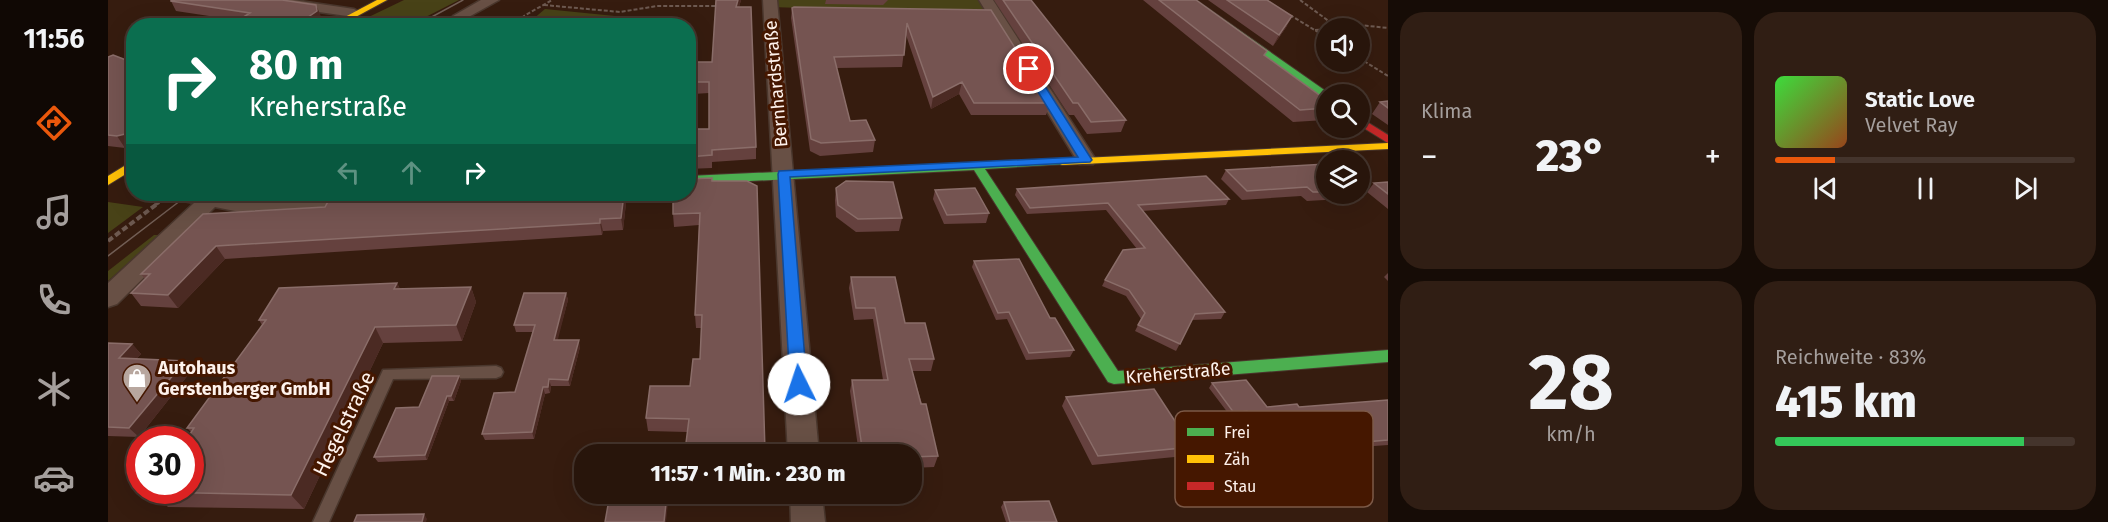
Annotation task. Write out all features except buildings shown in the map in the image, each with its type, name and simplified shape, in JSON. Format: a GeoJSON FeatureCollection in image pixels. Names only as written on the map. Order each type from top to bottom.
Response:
{"type":"FeatureCollection","features":[{"type":"Feature","properties":{"kind":"street"},"geometry":{"type":"LineString","coordinates":[[263,0],[354,13]]}},
{"type":"Feature","properties":{"kind":"street"},"geometry":{"type":"LineString","coordinates":[[346,18],[383,0]]}},
{"type":"Feature","properties":{"kind":"street"},"geometry":{"type":"LineString","coordinates":[[460,16],[492,0]]}},
{"type":"Feature","properties":{"kind":"street"},"geometry":{"type":"LineString","coordinates":[[1191,0],[1316,89]]}},
{"type":"Feature","properties":{"kind":"street","name":"Bernhardstraße"},"geometry":{"type":"LineString","coordinates":[[772,7],[803,444]]}},
{"type":"Feature","properties":{"kind":"street"},"geometry":{"type":"LineString","coordinates":[[988,9],[1086,160]]}},
{"type":"Feature","properties":{"kind":"street"},"geometry":{"type":"LineString","coordinates":[[1370,128],[1388,140]]}},
{"type":"Feature","properties":{"kind":"street"},"geometry":{"type":"LineString","coordinates":[[696,179],[1388,146]]}},
{"type":"Feature","properties":{"kind":"street","name":"Kreherstraße"},"geometry":{"type":"LineString","coordinates":[[976,165],[1114,378],[1388,356]]}},
{"type":"Feature","properties":{"kind":"street"},"geometry":{"type":"LineString","coordinates":[[108,298],[208,201]]}},
{"type":"Feature","properties":{"kind":"street"},"geometry":{"type":"LineString","coordinates":[[227,201],[250,207],[349,201]]}},
{"type":"Feature","properties":{"kind":"street"},"geometry":{"type":"LineString","coordinates":[[807,504],[808,522]]}},
{"type":"Feature","properties":{"kind":"lane","name":"Hegelstraße"},"geometry":{"type":"LineString","coordinates":[[321,522],[388,374],[496,372]]}},
{"type":"Feature","properties":{"kind":"path"},"geometry":{"type":"LineString","coordinates":[[522,18],[552,0]]}},
{"type":"Feature","properties":{"kind":"path"},"geometry":{"type":"LineString","coordinates":[[1300,0],[1325,18]]}},
{"type":"Feature","properties":{"kind":"path"},"geometry":{"type":"LineString","coordinates":[[544,5],[620,12],[657,6],[772,7]]}},
{"type":"Feature","properties":{"kind":"path"},"geometry":{"type":"LineString","coordinates":[[1286,12],[1314,30]]}},
{"type":"Feature","properties":{"kind":"path"},"geometry":{"type":"LineString","coordinates":[[1370,26],[1388,28]]}},
{"type":"Feature","properties":{"kind":"path"},"geometry":{"type":"LineString","coordinates":[[1370,65],[1388,76]]}},
{"type":"Feature","properties":{"kind":"path"},"geometry":{"type":"LineString","coordinates":[[108,241],[152,208]]}},
{"type":"Feature","properties":{"kind":"shaded area"},"geometry":{"type":"Polygon","coordinates":[[[404,0],[459,0],[424,18],[367,18],[404,0]]]}},
{"type":"Feature","properties":{"kind":"shaded area"},"geometry":{"type":"Polygon","coordinates":[[[770,0],[986,0],[994,14],[770,7],[770,0]]]}},
{"type":"Feature","properties":{"kind":"shaded area"},"geometry":{"type":"Polygon","coordinates":[[[545,9],[625,17],[624,18],[534,18],[545,9]]]}},
{"type":"Feature","properties":{"kind":"shaded area"},"geometry":{"type":"Polygon","coordinates":[[[108,202],[143,207],[108,233],[108,202]]]}},
{"type":"Feature","properties":{"kind":"shaded area"},"geometry":{"type":"Polygon","coordinates":[[[154,235],[159,235],[108,281],[108,271],[154,235]]]}},
{"type":"Feature","properties":{"kind":"tram line"},"geometry":{"type":"LineString","coordinates":[[430,18],[463,0]]}},
{"type":"Feature","properties":{"kind":"tram line"},"geometry":{"type":"LineString","coordinates":[[108,256],[180,201]]}},
{"type":"Feature","properties":{"kind":"traffic: fast"},"geometry":{"type":"LineString","coordinates":[[1191,0],[1316,89]]}},
{"type":"Feature","properties":{"kind":"traffic: fast"},"geometry":{"type":"LineString","coordinates":[[696,180],[1062,162]]}},
{"type":"Feature","properties":{"kind":"traffic: fast"},"geometry":{"type":"LineString","coordinates":[[977,165],[1114,378],[1388,356]]}},
{"type":"Feature","properties":{"kind":"traffic: slow"},"geometry":{"type":"LineString","coordinates":[[348,18],[383,0]]}},
{"type":"Feature","properties":{"kind":"traffic: slow"},"geometry":{"type":"LineString","coordinates":[[1062,162],[1388,146]]}},
{"type":"Feature","properties":{"kind":"traffic: slow"},"geometry":{"type":"LineString","coordinates":[[108,181],[126,169]]}},
{"type":"Feature","properties":{"kind":"traffic: jam"},"geometry":{"type":"LineString","coordinates":[[1370,128],[1388,140]]}},
{"type":"Feature","properties":{"kind":"place","name":"Autohaus Gerstenberger GmbH"},"geometry":{"type":"Point","coordinates":[137,404]}},
{"type":"Feature","properties":{"kind":"route"},"geometry":{"type":"LineString","coordinates":[[799,384],[783,174],[1086,160],[1029,69]]}}]}
